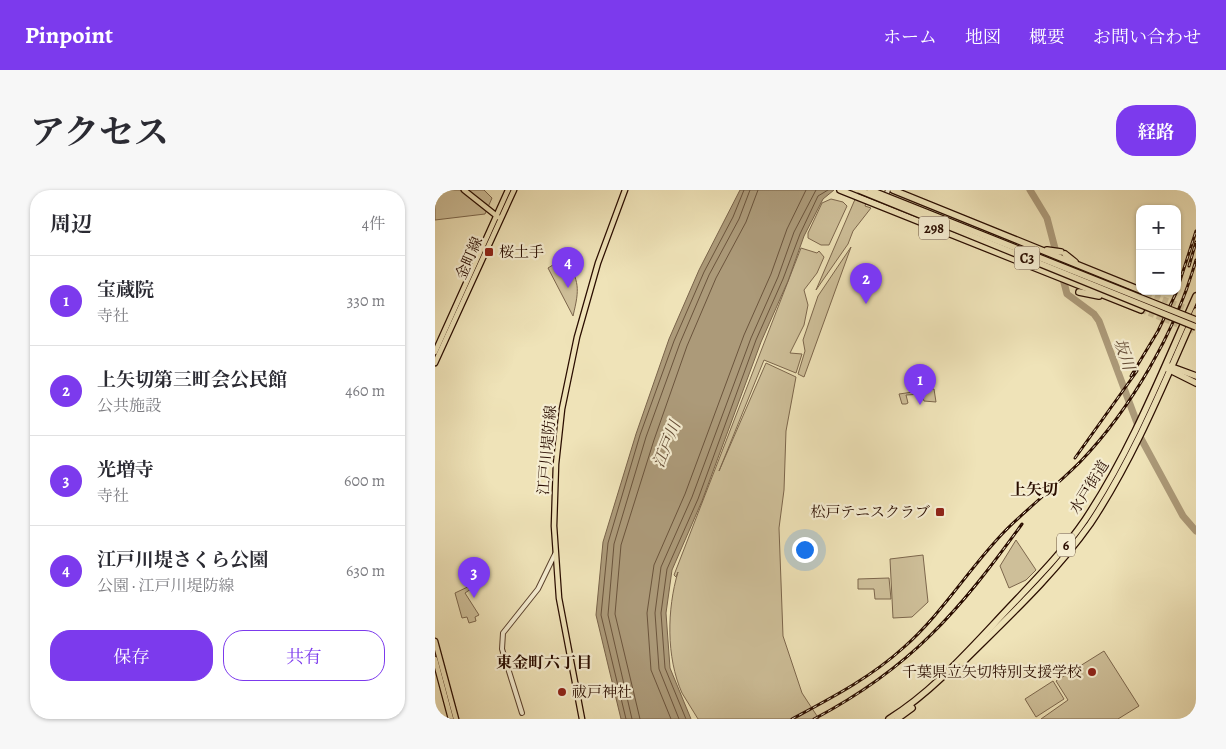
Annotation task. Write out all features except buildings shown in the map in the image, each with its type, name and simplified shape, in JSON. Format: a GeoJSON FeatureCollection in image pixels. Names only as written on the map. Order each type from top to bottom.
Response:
{"type":"FeatureCollection","features":[{"type":"Feature","properties":{"kind":"highway","name":"298"},"geometry":{"type":"LineString","coordinates":[[840,190],[1141,310]]}},
{"type":"Feature","properties":{"kind":"highway","name":"C3"},"geometry":{"type":"LineString","coordinates":[[859,190],[1196,327]]}},
{"type":"Feature","properties":{"kind":"highway","name":"C3"},"geometry":{"type":"LineString","coordinates":[[870,190],[1196,320]]}},
{"type":"Feature","properties":{"kind":"highway","name":"298"},"geometry":{"type":"LineString","coordinates":[[895,191],[1047,251],[1136,289]]}},
{"type":"Feature","properties":{"kind":"highway"},"geometry":{"type":"LineString","coordinates":[[1047,251],[1063,253],[1079,266]]}},
{"type":"Feature","properties":{"kind":"highway"},"geometry":{"type":"LineString","coordinates":[[1071,282],[1078,291],[1103,296]]}},
{"type":"Feature","properties":{"kind":"highway","name":"水戸街道"},"geometry":{"type":"LineString","coordinates":[[889,719],[934,685],[978,644],[1045,578],[1077,540],[1105,500],[1144,427],[1196,296]]}},
{"type":"Feature","properties":{"kind":"highway","name":"水戸街道"},"geometry":{"type":"LineString","coordinates":[[897,719],[937,687],[978,644],[1067,543],[1101,495],[1196,311]]}},
{"type":"Feature","properties":{"kind":"highway"},"geometry":{"type":"LineString","coordinates":[[1168,368],[1196,376]]}},
{"type":"Feature","properties":{"kind":"highway"},"geometry":{"type":"LineString","coordinates":[[1168,368],[1196,383]]}},
{"type":"Feature","properties":{"kind":"main road"},"geometry":{"type":"LineString","coordinates":[[464,190],[499,217]]}},
{"type":"Feature","properties":{"kind":"main road"},"geometry":{"type":"LineString","coordinates":[[499,217],[508,190]]}},
{"type":"Feature","properties":{"kind":"main road"},"geometry":{"type":"LineString","coordinates":[[499,217],[513,190]]}},
{"type":"Feature","properties":{"kind":"main road","name":"江戸川堤防線"},"geometry":{"type":"LineString","coordinates":[[582,719],[565,634],[555,554],[556,464],[569,367],[591,285],[625,190]]}},
{"type":"Feature","properties":{"kind":"main road","name":"金町線"},"geometry":{"type":"LineString","coordinates":[[435,352],[499,217]]}},
{"type":"Feature","properties":{"kind":"main road","name":"金町線"},"geometry":{"type":"LineString","coordinates":[[435,363],[499,217]]}},
{"type":"Feature","properties":{"kind":"main road"},"geometry":{"type":"LineString","coordinates":[[435,641],[456,719]]}},
{"type":"Feature","properties":{"kind":"main road"},"geometry":{"type":"LineString","coordinates":[[435,658],[451,719]]}},
{"type":"Feature","properties":{"kind":"street"},"geometry":{"type":"LineString","coordinates":[[881,207],[888,190]]}},
{"type":"Feature","properties":{"kind":"street"},"geometry":{"type":"LineString","coordinates":[[522,713],[502,649],[502,638],[508,624],[538,589],[555,554]]}},
{"type":"Feature","properties":{"kind":"shaded area"},"geometry":{"type":"Polygon","coordinates":[[[435,190],[484,190],[492,198],[485,214],[435,220],[435,190]]]}},
{"type":"Feature","properties":{"kind":"shaded area"},"geometry":{"type":"Polygon","coordinates":[[[859,190],[871,190],[865,206],[871,208],[853,231],[848,244],[816,290],[859,190]]]}},
{"type":"Feature","properties":{"kind":"shaded area"},"geometry":{"type":"Polygon","coordinates":[[[831,199],[843,202],[847,206],[829,245],[821,245],[808,238],[808,233],[822,203],[831,199]]]}},
{"type":"Feature","properties":{"kind":"shaded area"},"geometry":{"type":"Polygon","coordinates":[[[851,247],[804,377],[798,374],[805,351],[803,340],[818,296],[851,247]]]}},
{"type":"Feature","properties":{"kind":"shaded area"},"geometry":{"type":"Polygon","coordinates":[[[801,248],[817,253],[819,251],[824,257],[817,273],[804,290],[808,305],[804,325],[790,353],[802,354],[796,373],[764,360],[719,471],[766,363],[796,377],[786,431],[784,490],[779,528],[783,636],[802,693],[819,719],[698,719],[682,693],[673,664],[670,617],[678,572],[676,577],[674,575],[801,248]]]}},
{"type":"Feature","properties":{"kind":"shaded area"},"geometry":{"type":"Polygon","coordinates":[[[566,257],[574,273],[577,285],[577,298],[573,316],[548,268],[566,257]]]}},
{"type":"Feature","properties":{"kind":"shaded area"},"geometry":{"type":"Polygon","coordinates":[[[934,389],[936,402],[924,401],[922,394],[906,395],[908,403],[902,404],[899,394],[934,389]]]}},
{"type":"Feature","properties":{"kind":"shaded area"},"geometry":{"type":"Polygon","coordinates":[[[1016,540],[1036,570],[1026,580],[1009,588],[1000,566],[1016,540]]]}},
{"type":"Feature","properties":{"kind":"shaded area"},"geometry":{"type":"Polygon","coordinates":[[[923,555],[928,602],[912,617],[893,618],[890,559],[923,555]]]}},
{"type":"Feature","properties":{"kind":"shaded area"},"geometry":{"type":"Polygon","coordinates":[[[889,578],[891,599],[875,599],[874,589],[858,589],[858,579],[889,578]]]}},
{"type":"Feature","properties":{"kind":"shaded area"},"geometry":{"type":"Polygon","coordinates":[[[476,583],[474,587],[465,593],[479,615],[475,617],[476,621],[469,623],[467,617],[462,618],[455,593],[476,583]]]}},
{"type":"Feature","properties":{"kind":"shaded area","name":"千葉県立矢切特別支援学校"},"geometry":{"type":"Polygon","coordinates":[[[1104,651],[1139,706],[1118,719],[1041,719],[1068,700],[1056,681],[1104,651]]]}},
{"type":"Feature","properties":{"kind":"shaded area"},"geometry":{"type":"Polygon","coordinates":[[[1053,681],[1064,699],[1036,717],[1025,699],[1053,681]]]}},
{"type":"Feature","properties":{"kind":"water","name":"江戸川"},"geometry":{"type":"Polygon","coordinates":[[[740,190],[834,190],[823,199],[804,236],[788,281],[761,342],[702,501],[672,570],[666,613],[670,668],[691,719],[621,719],[596,615],[603,542],[636,434],[669,339],[699,270],[740,190]]]}},
{"type":"Feature","properties":{"kind":"waterway","name":"坂川"},"geometry":{"type":"LineString","coordinates":[[1030,190],[1047,218],[1067,294],[1094,314],[1099,321],[1137,423],[1138,433],[1183,516],[1196,531]]}},
{"type":"Feature","properties":{"kind":"tunnel"},"geometry":{"type":"LineString","coordinates":[[1152,295],[1194,311]]}},
{"type":"Feature","properties":{"kind":"tunnel"},"geometry":{"type":"LineString","coordinates":[[1141,310],[1196,332]]}},
{"type":"Feature","properties":{"kind":"railway"},"geometry":{"type":"LineString","coordinates":[[1181,278],[1196,231]]}},
{"type":"Feature","properties":{"kind":"railway"},"geometry":{"type":"LineString","coordinates":[[1189,266],[1196,242]]}},
{"type":"Feature","properties":{"kind":"railway"},"geometry":{"type":"LineString","coordinates":[[792,719],[864,678],[903,648],[930,621],[1005,531],[1071,471],[1099,441],[1134,394],[1150,368],[1177,314],[1196,260]]}},
{"type":"Feature","properties":{"kind":"railway"},"geometry":{"type":"LineString","coordinates":[[1131,376],[1158,331],[1175,295]]}},
{"type":"Feature","properties":{"kind":"railway"},"geometry":{"type":"LineString","coordinates":[[1075,458],[1137,371]]}},
{"type":"Feature","properties":{"kind":"railway"},"geometry":{"type":"LineString","coordinates":[[814,719],[848,700],[879,679],[931,635],[977,584],[1022,524]]}},
{"type":"Feature","properties":{"kind":"place","name":"桜土手"},"geometry":{"type":"Point","coordinates":[489,252]}},
{"type":"Feature","properties":{"kind":"place","name":"江戸川堤さくら公園"},"geometry":{"type":"Point","coordinates":[568,288]}},
{"type":"Feature","properties":{"kind":"place","name":"上矢切第三町会公民館"},"geometry":{"type":"Point","coordinates":[866,304]}},
{"type":"Feature","properties":{"kind":"place","name":"宝蔵院"},"geometry":{"type":"Point","coordinates":[920,405]}},
{"type":"Feature","properties":{"kind":"place","name":"松戸テニスクラブ"},"geometry":{"type":"Point","coordinates":[940,512]}},
{"type":"Feature","properties":{"kind":"place","name":"光増寺"},"geometry":{"type":"Point","coordinates":[474,598]}},
{"type":"Feature","properties":{"kind":"place","name":"千葉県立矢切特別支援学校"},"geometry":{"type":"Point","coordinates":[1092,672]}},
{"type":"Feature","properties":{"kind":"place","name":"祓戸神社"},"geometry":{"type":"Point","coordinates":[562,692]}},
{"type":"Feature","properties":{"kind":"district","name":"上矢切"},"geometry":{"type":"Point","coordinates":[1034,489]}},
{"type":"Feature","properties":{"kind":"district","name":"東金町六丁目"},"geometry":{"type":"Point","coordinates":[544,662]}}]}
